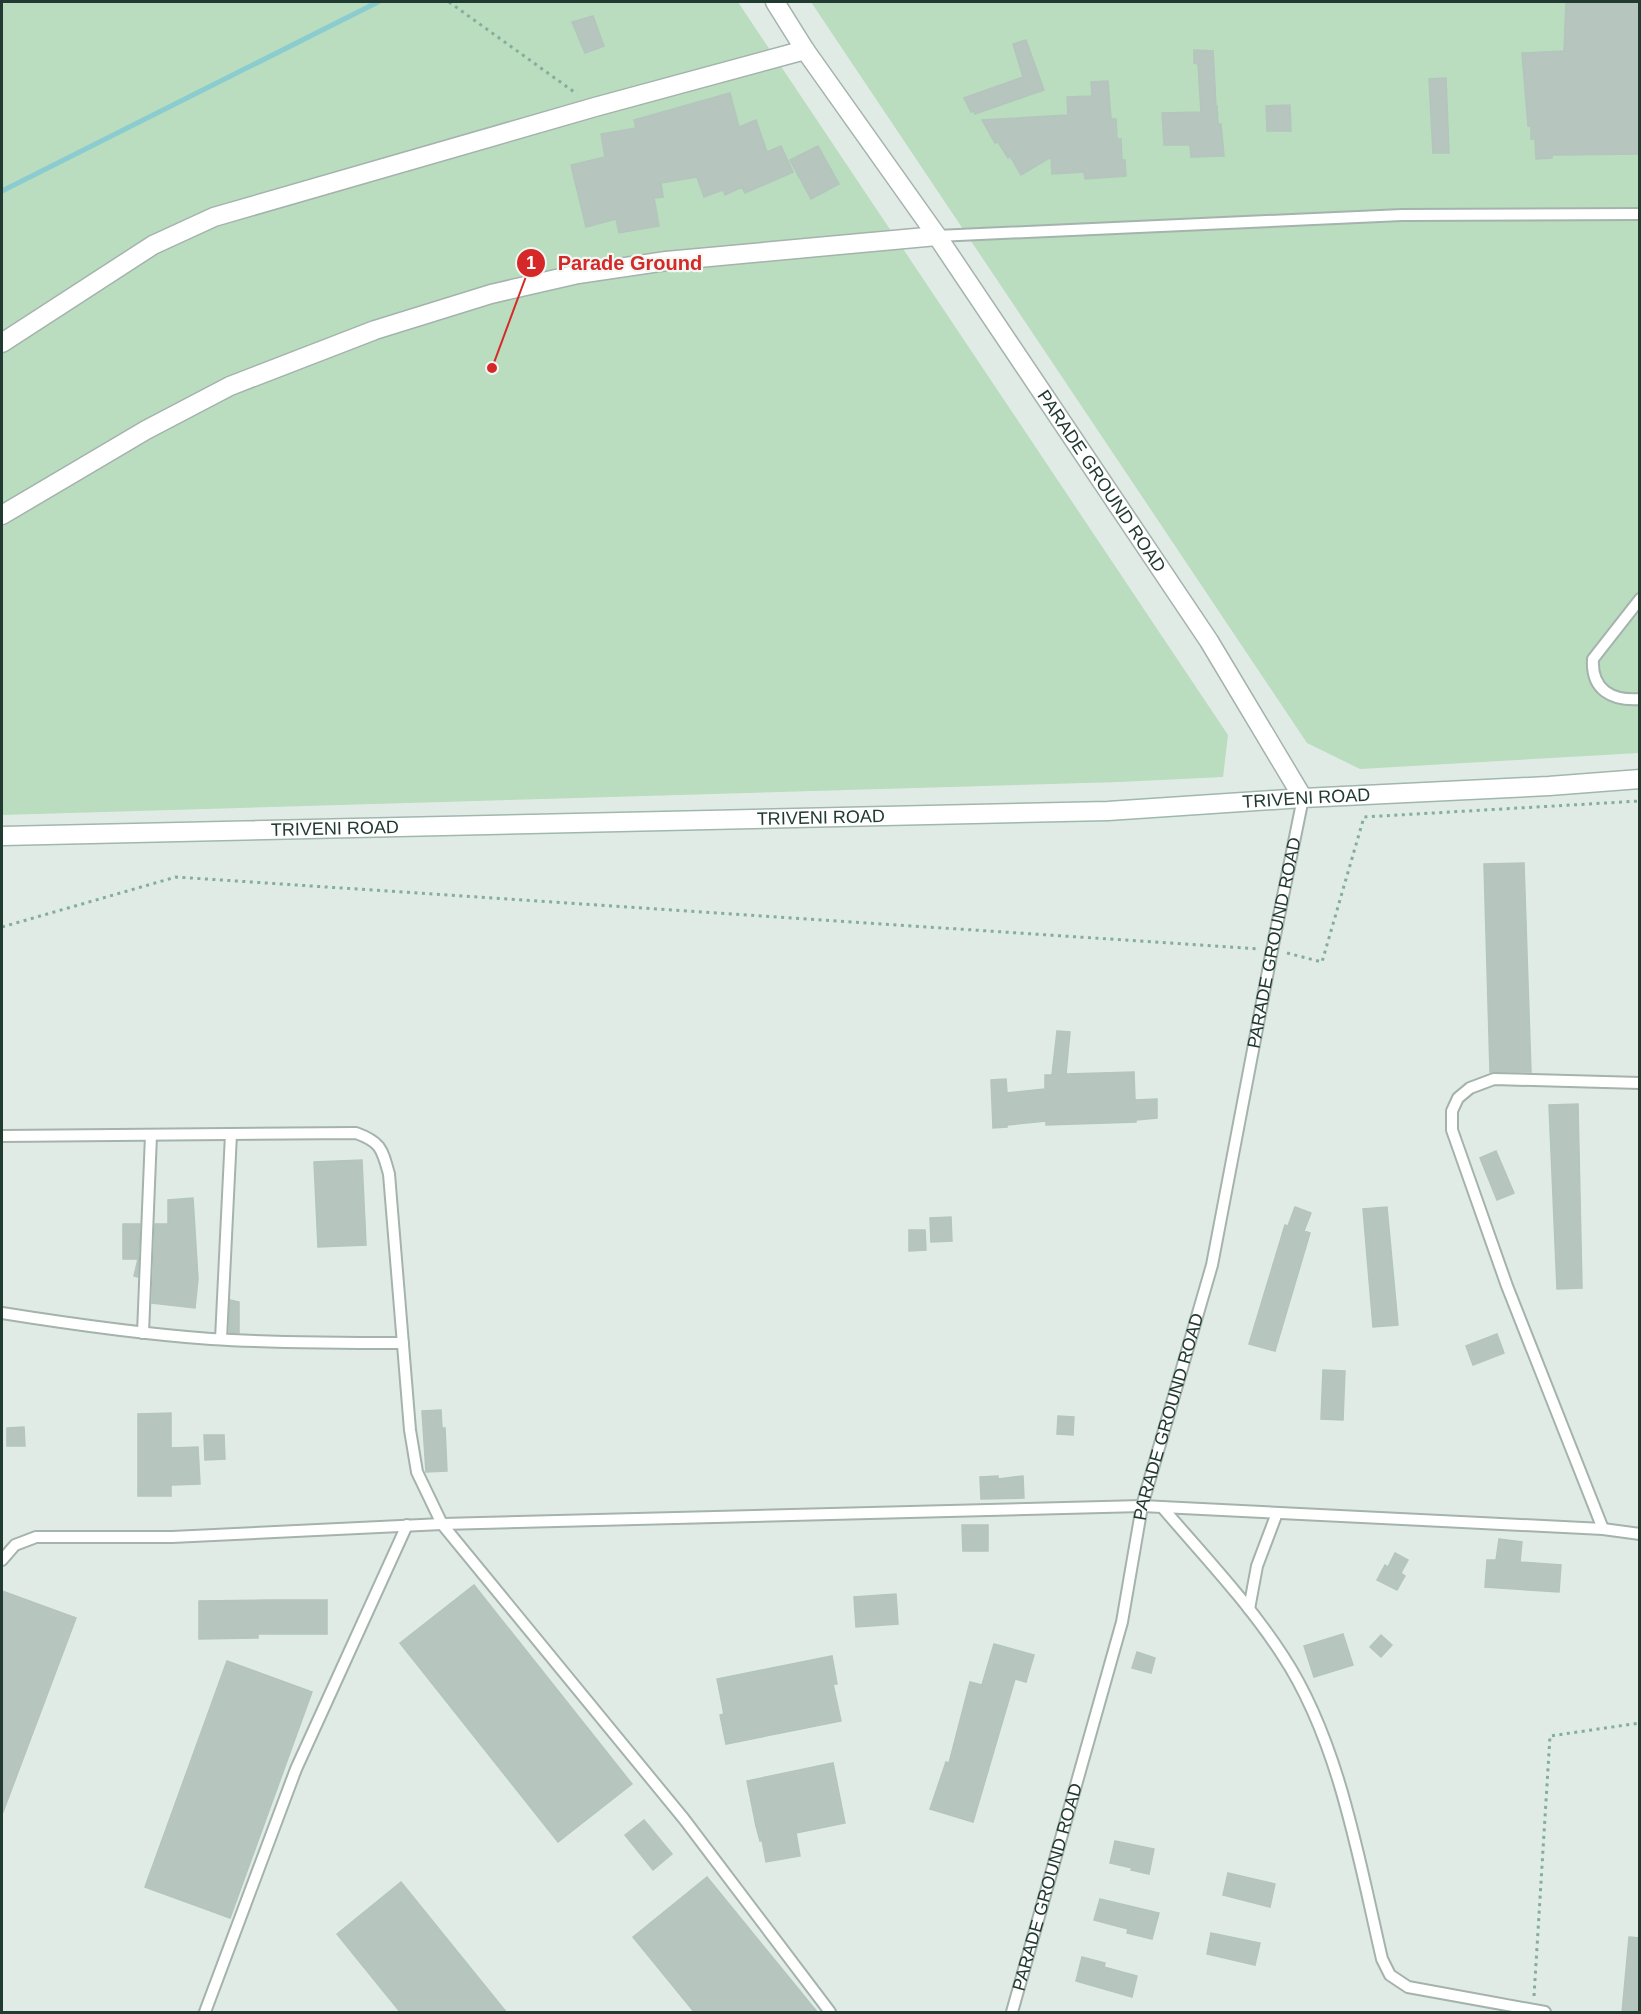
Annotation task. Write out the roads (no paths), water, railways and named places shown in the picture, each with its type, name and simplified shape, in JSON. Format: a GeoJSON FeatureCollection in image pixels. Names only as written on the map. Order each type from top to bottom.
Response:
{"type":"FeatureCollection","features":[{"type":"Feature","properties":{"kind":"street","name":"PARADE GROUND ROAD"},"geometry":{"type":"LineString","coordinates":[[775,2],[805,50],[938,236],[1209,641],[1303,798]]}},
{"type":"Feature","properties":{"kind":"street"},"geometry":{"type":"LineString","coordinates":[[2,343],[153,245],[214,217],[595,107],[805,50]]}},
{"type":"Feature","properties":{"kind":"street"},"geometry":{"type":"LineString","coordinates":[[2,514],[146,430],[230,386],[375,330],[491,294],[578,274],[666,261],[938,236]]}},
{"type":"Feature","properties":{"kind":"street","name":"TRIVENI ROAD"},"geometry":{"type":"LineString","coordinates":[[2,836],[1108,811],[1303,798],[1549,786],[1640,778]]}},
{"type":"Feature","properties":{"kind":"lane"},"geometry":{"type":"LineString","coordinates":[[938,236],[1402,215],[1640,214]]}},
{"type":"Feature","properties":{"kind":"lane"},"geometry":{"type":"LineString","coordinates":[[1640,599],[1593,660],[1592,668],[1596,682],[1607,695],[1630,700],[1640,699]]}},
{"type":"Feature","properties":{"kind":"lane","name":"PARADE GROUND ROAD"},"geometry":{"type":"LineString","coordinates":[[1012,2013],[1122,1622],[1142,1506],[1212,1265],[1303,798]]}},
{"type":"Feature","properties":{"kind":"lane"},"geometry":{"type":"LineString","coordinates":[[1603,1529],[1507,1287],[1452,1130],[1452,1111],[1458,1098],[1470,1088],[1494,1079],[1640,1083]]}},
{"type":"Feature","properties":{"kind":"lane"},"geometry":{"type":"LineString","coordinates":[[2,1136],[356,1133],[373,1139],[382,1149],[389,1174],[410,1430],[417,1472],[442,1524],[684,1819],[830,2013]]}},
{"type":"Feature","properties":{"kind":"lane"},"geometry":{"type":"LineString","coordinates":[[221,1339],[231,1134]]}},
{"type":"Feature","properties":{"kind":"lane"},"geometry":{"type":"LineString","coordinates":[[143,1333],[151,1135]]}},
{"type":"Feature","properties":{"kind":"lane"},"geometry":{"type":"LineString","coordinates":[[2,1313],[143,1333],[221,1339],[316,1343],[403,1343]]}},
{"type":"Feature","properties":{"kind":"lane"},"geometry":{"type":"LineString","coordinates":[[2,1560],[15,1545],[36,1537],[172,1537],[407,1525],[1142,1506],[1603,1529],[1640,1534]]}},
{"type":"Feature","properties":{"kind":"lane"},"geometry":{"type":"LineString","coordinates":[[1162,1507],[1249,1610],[1284,1656],[1316,1715],[1349,1814],[1382,1959],[1390,1975],[1408,1987],[1545,2013]]}},
{"type":"Feature","properties":{"kind":"lane"},"geometry":{"type":"LineString","coordinates":[[1249,1610],[1257,1566],[1277,1513]]}},
{"type":"Feature","properties":{"kind":"lane"},"geometry":{"type":"LineString","coordinates":[[205,2013],[296,1769],[407,1525]]}},
{"type":"Feature","properties":{"kind":"waterway"},"geometry":{"type":"LineString","coordinates":[[2,191],[378,2]]}},
{"type":"Feature","properties":{"kind":"place","name":"Parade Ground"},"geometry":{"type":"Point","coordinates":[492,368]}}]}
